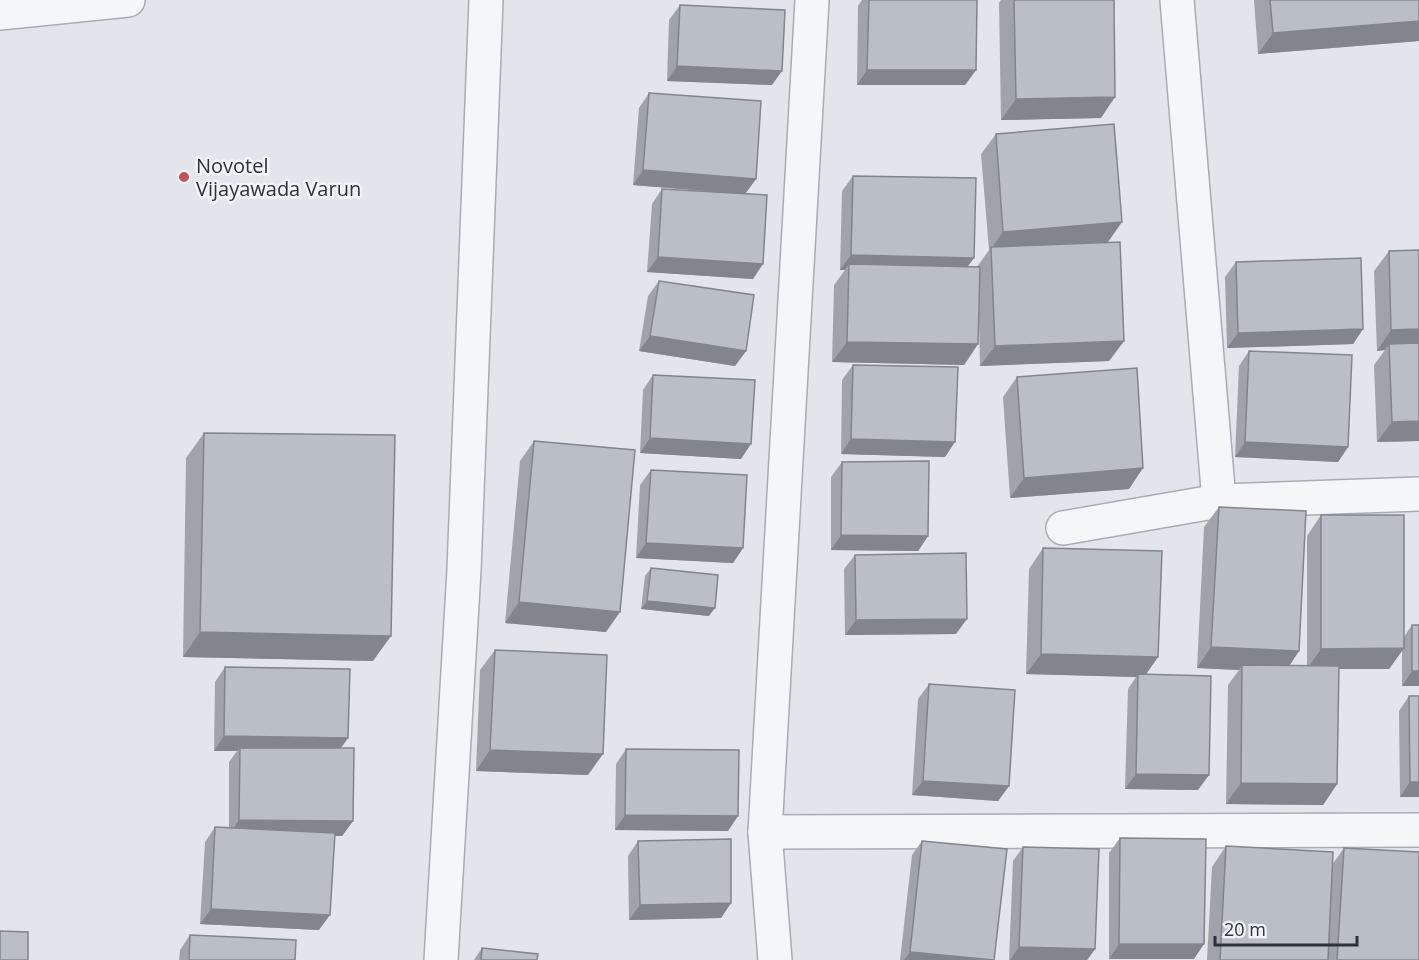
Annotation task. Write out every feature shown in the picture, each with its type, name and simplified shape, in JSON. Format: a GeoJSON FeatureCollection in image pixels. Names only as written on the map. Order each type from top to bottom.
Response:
{"type":"FeatureCollection","features":[{"type":"Feature","properties":{"kind":"street"},"geometry":{"type":"LineString","coordinates":[[0,13],[128,0]]}},
{"type":"Feature","properties":{"kind":"street"},"geometry":{"type":"LineString","coordinates":[[441,960],[464,570],[486,0]]}},
{"type":"Feature","properties":{"kind":"street"},"geometry":{"type":"LineString","coordinates":[[775,960],[765,832],[812,0]]}},
{"type":"Feature","properties":{"kind":"street"},"geometry":{"type":"LineString","coordinates":[[1177,0],[1219,501]]}},
{"type":"Feature","properties":{"kind":"street"},"geometry":{"type":"LineString","coordinates":[[1063,528],[1219,501],[1419,494]]}},
{"type":"Feature","properties":{"kind":"street"},"geometry":{"type":"LineString","coordinates":[[765,832],[1419,830]]}},
{"type":"Feature","properties":{"kind":"building"},"geometry":{"type":"Polygon","coordinates":[[[869,0],[977,0],[976,70],[867,70],[869,0]]]}},
{"type":"Feature","properties":{"kind":"building"},"geometry":{"type":"Polygon","coordinates":[[[1014,0],[1114,0],[1115,97],[1016,99],[1014,0]]]}},
{"type":"Feature","properties":{"kind":"building"},"geometry":{"type":"Polygon","coordinates":[[[1270,0],[1419,0],[1419,21],[1273,33],[1270,0]]]}},
{"type":"Feature","properties":{"kind":"building"},"geometry":{"type":"Polygon","coordinates":[[[680,5],[785,10],[782,71],[677,66],[680,5]]]}},
{"type":"Feature","properties":{"kind":"building"},"geometry":{"type":"Polygon","coordinates":[[[649,93],[761,101],[756,179],[643,170],[649,93]]]}},
{"type":"Feature","properties":{"kind":"building"},"geometry":{"type":"Polygon","coordinates":[[[1114,124],[1122,222],[1003,232],[996,134],[1114,124]]]}},
{"type":"Feature","properties":{"kind":"building"},"geometry":{"type":"Polygon","coordinates":[[[853,176],[976,178],[974,258],[851,255],[853,176]]]}},
{"type":"Feature","properties":{"kind":"building"},"geometry":{"type":"Polygon","coordinates":[[[662,189],[767,195],[763,264],[658,257],[662,189]]]}},
{"type":"Feature","properties":{"kind":"building"},"geometry":{"type":"Polygon","coordinates":[[[1120,242],[1124,341],[995,346],[991,247],[1120,242]]]}},
{"type":"Feature","properties":{"kind":"building"},"geometry":{"type":"Polygon","coordinates":[[[1419,250],[1419,329],[1391,330],[1389,251],[1419,250]]]}},
{"type":"Feature","properties":{"kind":"building"},"geometry":{"type":"Polygon","coordinates":[[[1361,258],[1363,329],[1238,333],[1236,262],[1361,258]]]}},
{"type":"Feature","properties":{"kind":"building"},"geometry":{"type":"Polygon","coordinates":[[[849,264],[980,267],[978,344],[847,342],[849,264]]]}},
{"type":"Feature","properties":{"kind":"building"},"geometry":{"type":"Polygon","coordinates":[[[659,281],[754,295],[746,351],[650,336],[659,281]]]}},
{"type":"Feature","properties":{"kind":"building"},"geometry":{"type":"Polygon","coordinates":[[[1419,343],[1419,421],[1392,422],[1389,344],[1419,343]]]}},
{"type":"Feature","properties":{"kind":"building"},"geometry":{"type":"Polygon","coordinates":[[[1249,351],[1352,355],[1348,447],[1245,442],[1249,351]]]}},
{"type":"Feature","properties":{"kind":"building"},"geometry":{"type":"Polygon","coordinates":[[[853,365],[958,367],[955,442],[851,439],[853,365]]]}},
{"type":"Feature","properties":{"kind":"building"},"geometry":{"type":"Polygon","coordinates":[[[1137,368],[1143,468],[1024,478],[1017,377],[1137,368]]]}},
{"type":"Feature","properties":{"kind":"building"},"geometry":{"type":"Polygon","coordinates":[[[653,375],[755,380],[751,444],[650,438],[653,375]]]}},
{"type":"Feature","properties":{"kind":"building"},"geometry":{"type":"Polygon","coordinates":[[[204,433],[395,435],[391,636],[200,632],[204,433]]]}},
{"type":"Feature","properties":{"kind":"building"},"geometry":{"type":"Polygon","coordinates":[[[534,441],[635,450],[620,612],[519,602],[534,441]]]}},
{"type":"Feature","properties":{"kind":"building"},"geometry":{"type":"Polygon","coordinates":[[[929,461],[928,536],[841,535],[842,462],[929,461]]]}},
{"type":"Feature","properties":{"kind":"building"},"geometry":{"type":"Polygon","coordinates":[[[651,470],[747,475],[743,548],[646,543],[651,470]]]}},
{"type":"Feature","properties":{"kind":"building"},"geometry":{"type":"Polygon","coordinates":[[[1219,507],[1306,511],[1299,651],[1211,647],[1219,507]]]}},
{"type":"Feature","properties":{"kind":"building"},"geometry":{"type":"Polygon","coordinates":[[[1321,515],[1404,515],[1404,648],[1321,649],[1321,515]]]}},
{"type":"Feature","properties":{"kind":"building"},"geometry":{"type":"Polygon","coordinates":[[[1043,548],[1162,551],[1158,657],[1041,654],[1043,548]]]}},
{"type":"Feature","properties":{"kind":"building"},"geometry":{"type":"Polygon","coordinates":[[[966,553],[967,619],[856,620],[855,555],[966,553]]]}},
{"type":"Feature","properties":{"kind":"building"},"geometry":{"type":"Polygon","coordinates":[[[651,568],[718,575],[715,608],[647,601],[651,568]]]}},
{"type":"Feature","properties":{"kind":"building"},"geometry":{"type":"Polygon","coordinates":[[[1412,625],[1419,625],[1419,671],[1412,671],[1412,625]]]}},
{"type":"Feature","properties":{"kind":"building"},"geometry":{"type":"Polygon","coordinates":[[[495,650],[607,655],[603,754],[490,750],[495,650]]]}},
{"type":"Feature","properties":{"kind":"building"},"geometry":{"type":"Polygon","coordinates":[[[1242,665],[1339,666],[1337,784],[1241,783],[1242,665]]]}},
{"type":"Feature","properties":{"kind":"building"},"geometry":{"type":"Polygon","coordinates":[[[225,667],[350,669],[348,738],[224,736],[225,667]]]}},
{"type":"Feature","properties":{"kind":"building"},"geometry":{"type":"Polygon","coordinates":[[[1138,674],[1211,676],[1209,775],[1136,774],[1138,674]]]}},
{"type":"Feature","properties":{"kind":"building"},"geometry":{"type":"Polygon","coordinates":[[[929,684],[1015,690],[1009,786],[923,781],[929,684]]]}},
{"type":"Feature","properties":{"kind":"building"},"geometry":{"type":"Polygon","coordinates":[[[1409,696],[1419,696],[1419,782],[1410,782],[1409,696]]]}},
{"type":"Feature","properties":{"kind":"building"},"geometry":{"type":"Polygon","coordinates":[[[240,748],[354,748],[353,821],[239,820],[240,748]]]}},
{"type":"Feature","properties":{"kind":"building"},"geometry":{"type":"Polygon","coordinates":[[[626,749],[739,750],[738,816],[625,815],[626,749]]]}},
{"type":"Feature","properties":{"kind":"building"},"geometry":{"type":"Polygon","coordinates":[[[215,827],[335,833],[330,915],[211,909],[215,827]]]}},
{"type":"Feature","properties":{"kind":"building"},"geometry":{"type":"Polygon","coordinates":[[[1120,838],[1206,839],[1204,944],[1119,944],[1120,838]]]}},
{"type":"Feature","properties":{"kind":"building"},"geometry":{"type":"Polygon","coordinates":[[[731,839],[731,903],[640,905],[638,841],[731,839]]]}},
{"type":"Feature","properties":{"kind":"building"},"geometry":{"type":"Polygon","coordinates":[[[922,841],[1007,849],[994,960],[910,952],[922,841]]]}},
{"type":"Feature","properties":{"kind":"building"},"geometry":{"type":"Polygon","coordinates":[[[1226,846],[1333,852],[1328,960],[1220,960],[1226,846]]]}},
{"type":"Feature","properties":{"kind":"building"},"geometry":{"type":"Polygon","coordinates":[[[1023,847],[1099,849],[1095,949],[1019,947],[1023,847]]]}},
{"type":"Feature","properties":{"kind":"building"},"geometry":{"type":"Polygon","coordinates":[[[1344,848],[1419,852],[1419,960],[1337,960],[1344,848]]]}},
{"type":"Feature","properties":{"kind":"building"},"geometry":{"type":"Polygon","coordinates":[[[0,931],[28,932],[28,960],[0,960],[0,931]]]}},
{"type":"Feature","properties":{"kind":"building"},"geometry":{"type":"Polygon","coordinates":[[[190,935],[296,940],[295,960],[189,960],[190,935]]]}},
{"type":"Feature","properties":{"kind":"building"},"geometry":{"type":"Polygon","coordinates":[[[482,948],[538,954],[537,960],[481,960],[482,948]]]}},
{"type":"Feature","properties":{"kind":"place","name":"Novotel Vijayawada Varun"},"geometry":{"type":"Point","coordinates":[184,177]}}]}
